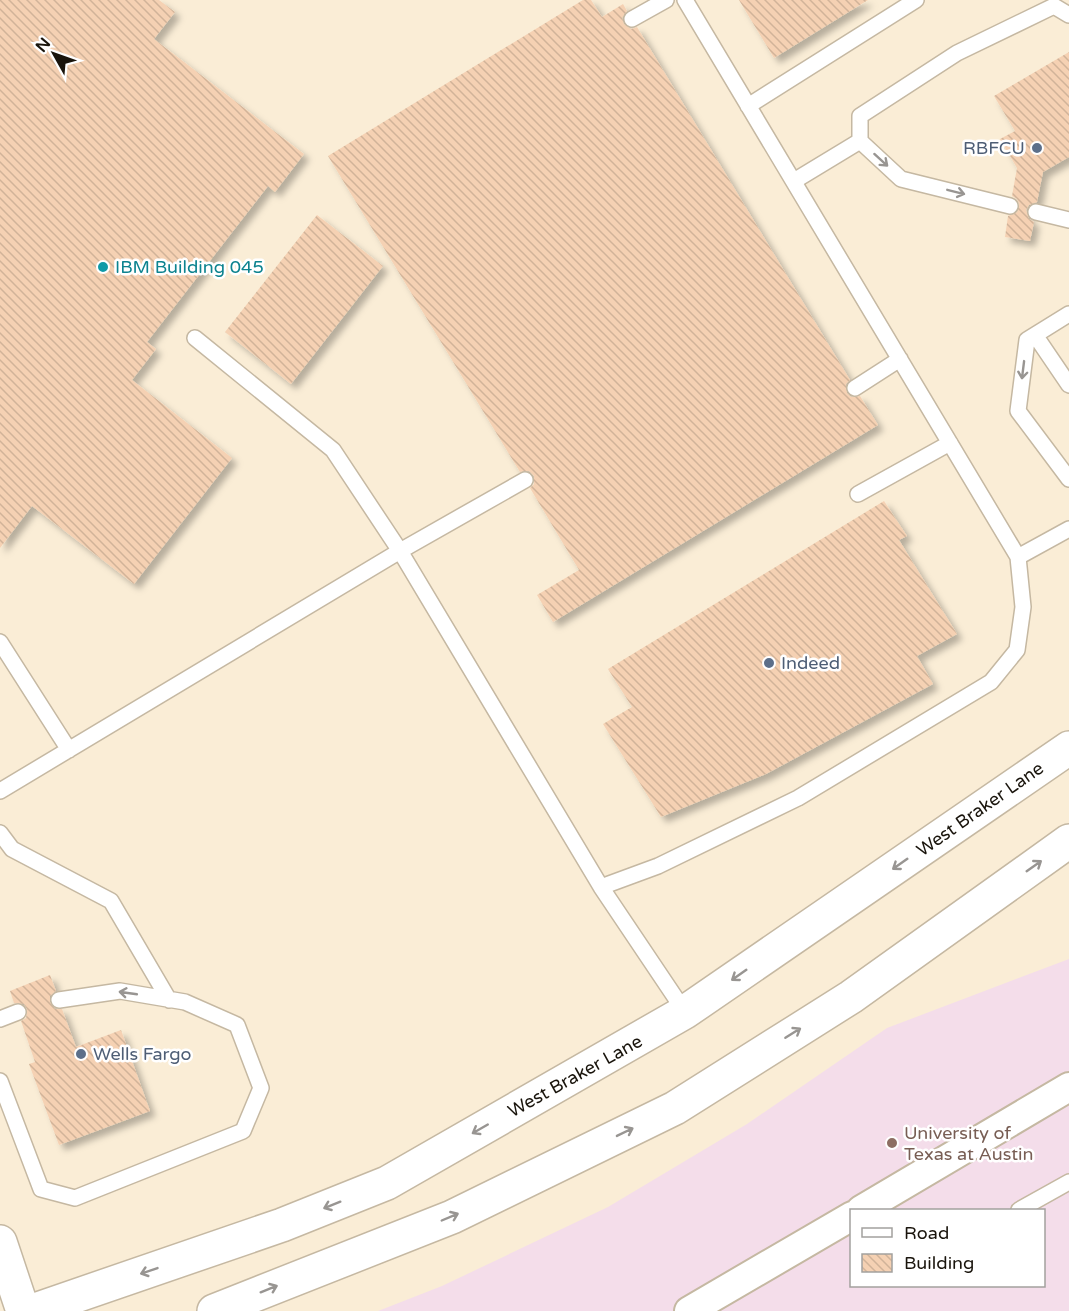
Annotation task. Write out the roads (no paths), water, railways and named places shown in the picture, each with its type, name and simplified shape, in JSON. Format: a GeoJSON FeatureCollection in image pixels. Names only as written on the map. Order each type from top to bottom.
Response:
{"type":"FeatureCollection","features":[{"type":"Feature","properties":{"kind":"main road","name":"West Braker Lane"},"geometry":{"type":"LineString","coordinates":[[32,1311],[282,1225],[387,1183],[685,1012],[1069,748]]}},
{"type":"Feature","properties":{"kind":"main road"},"geometry":{"type":"LineString","coordinates":[[214,1311],[452,1217],[675,1108],[851,997],[1069,841]]}},
{"type":"Feature","properties":{"kind":"main road"},"geometry":{"type":"LineString","coordinates":[[0,1242],[23,1311]]}},
{"type":"Feature","properties":{"kind":"street"},"geometry":{"type":"LineString","coordinates":[[876,1207],[1069,1088]]}},
{"type":"Feature","properties":{"kind":"street"},"geometry":{"type":"LineString","coordinates":[[689,1311],[850,1217]]}},
{"type":"Feature","properties":{"kind":"lane"},"geometry":{"type":"LineString","coordinates":[[632,20],[666,0]]}},
{"type":"Feature","properties":{"kind":"lane"},"geometry":{"type":"LineString","coordinates":[[601,887],[658,866],[798,798],[991,682],[1017,650],[1023,607],[1018,557],[685,0]]}},
{"type":"Feature","properties":{"kind":"lane"},"geometry":{"type":"LineString","coordinates":[[748,106],[916,0]]}},
{"type":"Feature","properties":{"kind":"lane"},"geometry":{"type":"LineString","coordinates":[[1010,206],[901,178],[860,141],[860,116],[957,53],[1054,6],[1069,15]]}},
{"type":"Feature","properties":{"kind":"lane"},"geometry":{"type":"LineString","coordinates":[[794,181],[860,141]]}},
{"type":"Feature","properties":{"kind":"lane"},"geometry":{"type":"LineString","coordinates":[[1036,212],[1069,220]]}},
{"type":"Feature","properties":{"kind":"lane"},"geometry":{"type":"LineString","coordinates":[[1069,314],[1027,340],[1018,411],[1069,479]]}},
{"type":"Feature","properties":{"kind":"lane"},"geometry":{"type":"LineString","coordinates":[[1035,335],[1069,384]]}},
{"type":"Feature","properties":{"kind":"lane"},"geometry":{"type":"LineString","coordinates":[[195,338],[333,450],[400,551],[601,887],[685,1012]]}},
{"type":"Feature","properties":{"kind":"lane"},"geometry":{"type":"LineString","coordinates":[[855,388],[900,359]]}},
{"type":"Feature","properties":{"kind":"lane"},"geometry":{"type":"LineString","coordinates":[[858,494],[950,443]]}},
{"type":"Feature","properties":{"kind":"lane"},"geometry":{"type":"LineString","coordinates":[[0,791],[400,551],[525,480]]}},
{"type":"Feature","properties":{"kind":"lane"},"geometry":{"type":"LineString","coordinates":[[1018,557],[1069,529]]}},
{"type":"Feature","properties":{"kind":"lane"},"geometry":{"type":"LineString","coordinates":[[0,642],[69,750]]}},
{"type":"Feature","properties":{"kind":"lane"},"geometry":{"type":"LineString","coordinates":[[0,834],[12,849],[111,901],[169,1000]]}},
{"type":"Feature","properties":{"kind":"lane"},"geometry":{"type":"LineString","coordinates":[[0,1081],[41,1189],[75,1198],[243,1131],[261,1088],[237,1025],[185,1002],[120,991],[59,1000]]}},
{"type":"Feature","properties":{"kind":"lane"},"geometry":{"type":"LineString","coordinates":[[0,1019],[18,1012]]}},
{"type":"Feature","properties":{"kind":"lane"},"geometry":{"type":"LineString","coordinates":[[1021,1209],[1069,1182]]}},
{"type":"Feature","properties":{"kind":"place","name":"RBFCU"},"geometry":{"type":"Point","coordinates":[1037,148]}},
{"type":"Feature","properties":{"kind":"place","name":"IBM Building 045"},"geometry":{"type":"Point","coordinates":[103,267]}},
{"type":"Feature","properties":{"kind":"place","name":"Indeed"},"geometry":{"type":"Point","coordinates":[769,663]}},
{"type":"Feature","properties":{"kind":"place","name":"Wells Fargo"},"geometry":{"type":"Point","coordinates":[81,1054]}},
{"type":"Feature","properties":{"kind":"place","name":"University of Texas at Austin"},"geometry":{"type":"Point","coordinates":[892,1143]}}]}
